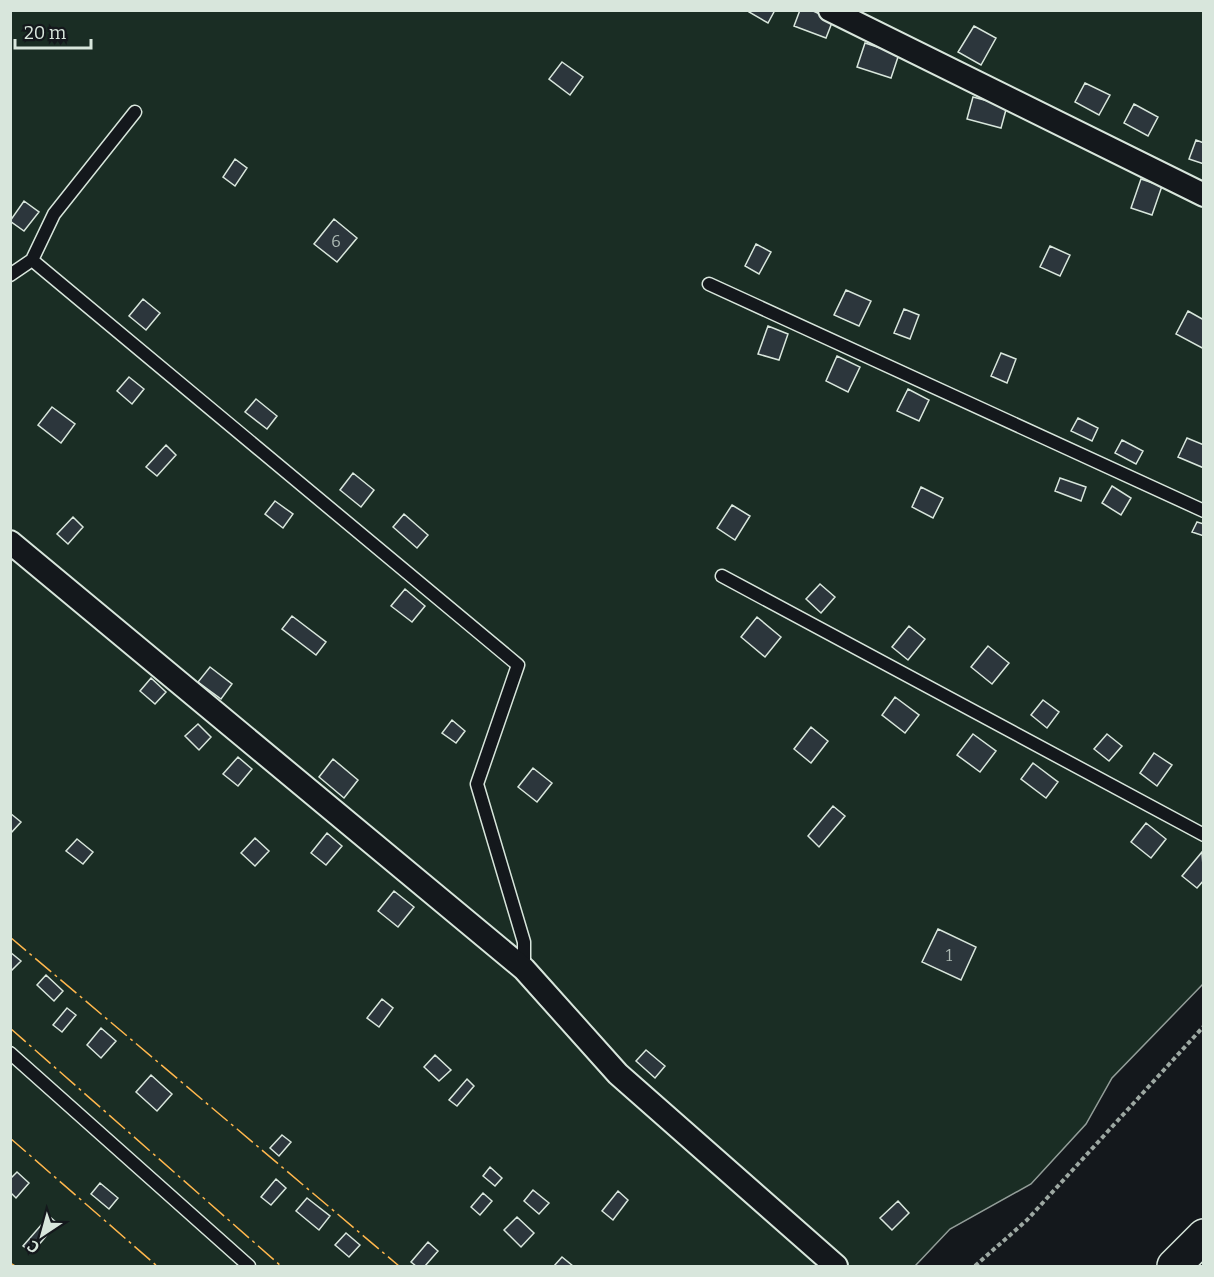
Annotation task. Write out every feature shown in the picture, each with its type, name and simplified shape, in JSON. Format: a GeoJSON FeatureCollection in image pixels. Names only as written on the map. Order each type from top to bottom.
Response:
{"type":"FeatureCollection","features":[{"type":"Feature","properties":{"kind":"main road"},"geometry":{"type":"LineString","coordinates":[[1174,1266],[1203,1236]]}},
{"type":"Feature","properties":{"kind":"street"},"geometry":{"type":"LineString","coordinates":[[830,10],[1203,195]]}},
{"type":"Feature","properties":{"kind":"street"},"geometry":{"type":"LineString","coordinates":[[10,542],[524,969],[618,1074],[836,1266]]}},
{"type":"Feature","properties":{"kind":"lane"},"geometry":{"type":"LineString","coordinates":[[10,274],[32,261],[54,214],[135,112]]}},
{"type":"Feature","properties":{"kind":"lane"},"geometry":{"type":"LineString","coordinates":[[32,261],[518,665],[477,784],[524,942],[524,969]]}},
{"type":"Feature","properties":{"kind":"lane"},"geometry":{"type":"LineString","coordinates":[[709,284],[1203,511]]}},
{"type":"Feature","properties":{"kind":"lane"},"geometry":{"type":"LineString","coordinates":[[722,576],[1203,835]]}},
{"type":"Feature","properties":{"kind":"lane"},"geometry":{"type":"LineString","coordinates":[[10,1053],[249,1266]]}},
{"type":"Feature","properties":{"kind":"path"},"geometry":{"type":"LineString","coordinates":[[975,1266],[1027,1220],[1203,1026]]}},
{"type":"Feature","properties":{"kind":"green space"},"geometry":{"type":"Polygon","coordinates":[[[10,11],[1203,11],[1203,984],[1112,1078],[1086,1124],[1031,1184],[950,1229],[915,1266],[11,1266],[10,11]]]}},
{"type":"Feature","properties":{"kind":"building"},"geometry":{"type":"Polygon","coordinates":[[[750,10],[775,10],[768,23],[749,12],[750,10]]]}},
{"type":"Feature","properties":{"kind":"building"},"geometry":{"type":"Polygon","coordinates":[[[800,10],[811,10],[833,20],[826,38],[794,26],[800,10]]]}},
{"type":"Feature","properties":{"kind":"building"},"geometry":{"type":"Polygon","coordinates":[[[974,26],[996,38],[981,65],[958,52],[974,26]]]}},
{"type":"Feature","properties":{"kind":"building"},"geometry":{"type":"Polygon","coordinates":[[[865,43],[899,54],[891,78],[857,67],[865,43]]]}},
{"type":"Feature","properties":{"kind":"building"},"geometry":{"type":"Polygon","coordinates":[[[562,62],[583,77],[570,95],[549,79],[562,62]]]}},
{"type":"Feature","properties":{"kind":"building"},"geometry":{"type":"Polygon","coordinates":[[[1085,83],[1110,95],[1099,115],[1075,102],[1085,83]]]}},
{"type":"Feature","properties":{"kind":"building"},"geometry":{"type":"Polygon","coordinates":[[[973,97],[1007,106],[1001,128],[967,119],[973,97]]]}},
{"type":"Feature","properties":{"kind":"building"},"geometry":{"type":"Polygon","coordinates":[[[1134,104],[1158,117],[1148,136],[1124,123],[1134,104]]]}},
{"type":"Feature","properties":{"kind":"building"},"geometry":{"type":"Polygon","coordinates":[[[1196,140],[1204,143],[1204,164],[1189,159],[1196,140]]]}},
{"type":"Feature","properties":{"kind":"building"},"geometry":{"type":"Polygon","coordinates":[[[235,159],[247,168],[235,186],[223,177],[235,159]]]}},
{"type":"Feature","properties":{"kind":"building"},"geometry":{"type":"Polygon","coordinates":[[[1141,179],[1162,186],[1152,215],[1131,208],[1141,179]]]}},
{"type":"Feature","properties":{"kind":"building"},"geometry":{"type":"Polygon","coordinates":[[[24,201],[39,212],[24,231],[10,221],[24,201]]]}},
{"type":"Feature","properties":{"kind":"building"},"geometry":{"type":"Polygon","coordinates":[[[334,219],[357,238],[337,262],[314,244],[334,219]]]}},
{"type":"Feature","properties":{"kind":"building"},"geometry":{"type":"Polygon","coordinates":[[[756,244],[771,252],[759,274],[745,266],[756,244]]]}},
{"type":"Feature","properties":{"kind":"building"},"geometry":{"type":"Polygon","coordinates":[[[1050,246],[1070,255],[1060,276],[1040,267],[1050,246]]]}},
{"type":"Feature","properties":{"kind":"building"},"geometry":{"type":"Polygon","coordinates":[[[846,290],[871,301],[859,326],[834,315],[846,290]]]}},
{"type":"Feature","properties":{"kind":"building"},"geometry":{"type":"Polygon","coordinates":[[[143,299],[160,313],[146,330],[129,316],[143,299]]]}},
{"type":"Feature","properties":{"kind":"building"},"geometry":{"type":"Polygon","coordinates":[[[904,309],[919,315],[910,339],[894,333],[904,309]]]}},
{"type":"Feature","properties":{"kind":"building"},"geometry":{"type":"Polygon","coordinates":[[[1188,311],[1204,320],[1204,349],[1176,334],[1188,311]]]}},
{"type":"Feature","properties":{"kind":"building"},"geometry":{"type":"Polygon","coordinates":[[[768,326],[788,334],[779,360],[758,354],[768,326]]]}},
{"type":"Feature","properties":{"kind":"building"},"geometry":{"type":"Polygon","coordinates":[[[1001,353],[1016,359],[1007,383],[991,376],[1001,353]]]}},
{"type":"Feature","properties":{"kind":"building"},"geometry":{"type":"Polygon","coordinates":[[[837,356],[860,367],[848,392],[826,381],[837,356]]]}},
{"type":"Feature","properties":{"kind":"building"},"geometry":{"type":"Polygon","coordinates":[[[129,377],[144,389],[132,404],[117,391],[129,377]]]}},
{"type":"Feature","properties":{"kind":"building"},"geometry":{"type":"Polygon","coordinates":[[[908,389],[929,400],[919,421],[897,411],[908,389]]]}},
{"type":"Feature","properties":{"kind":"building"},"geometry":{"type":"Polygon","coordinates":[[[256,399],[277,416],[267,429],[245,412],[256,399]]]}},
{"type":"Feature","properties":{"kind":"building"},"geometry":{"type":"Polygon","coordinates":[[[52,407],[75,424],[61,443],[38,425],[52,407]]]}},
{"type":"Feature","properties":{"kind":"building"},"geometry":{"type":"Polygon","coordinates":[[[1078,418],[1098,428],[1092,441],[1071,431],[1078,418]]]}},
{"type":"Feature","properties":{"kind":"building"},"geometry":{"type":"Polygon","coordinates":[[[1187,438],[1204,445],[1204,468],[1178,457],[1187,438]]]}},
{"type":"Feature","properties":{"kind":"building"},"geometry":{"type":"Polygon","coordinates":[[[1122,440],[1143,451],[1136,464],[1115,453],[1122,440]]]}},
{"type":"Feature","properties":{"kind":"building"},"geometry":{"type":"Polygon","coordinates":[[[166,445],[176,455],[157,476],[146,467],[166,445]]]}},
{"type":"Feature","properties":{"kind":"building"},"geometry":{"type":"Polygon","coordinates":[[[353,473],[374,490],[361,507],[340,490],[353,473]]]}},
{"type":"Feature","properties":{"kind":"building"},"geometry":{"type":"Polygon","coordinates":[[[1060,478],[1086,487],[1081,501],[1055,491],[1060,478]]]}},
{"type":"Feature","properties":{"kind":"building"},"geometry":{"type":"Polygon","coordinates":[[[1112,486],[1131,498],[1121,515],[1102,503],[1112,486]]]}},
{"type":"Feature","properties":{"kind":"building"},"geometry":{"type":"Polygon","coordinates":[[[921,487],[943,498],[933,518],[912,507],[921,487]]]}},
{"type":"Feature","properties":{"kind":"building"},"geometry":{"type":"Polygon","coordinates":[[[275,501],[293,514],[283,528],[265,514],[275,501]]]}},
{"type":"Feature","properties":{"kind":"building"},"geometry":{"type":"Polygon","coordinates":[[[732,505],[750,516],[735,540],[717,528],[732,505]]]}},
{"type":"Feature","properties":{"kind":"building"},"geometry":{"type":"Polygon","coordinates":[[[404,514],[428,535],[417,548],[393,527],[404,514]]]}},
{"type":"Feature","properties":{"kind":"building"},"geometry":{"type":"Polygon","coordinates":[[[73,517],[83,527],[68,544],[57,534],[73,517]]]}},
{"type":"Feature","properties":{"kind":"building"},"geometry":{"type":"Polygon","coordinates":[[[1197,522],[1204,524],[1204,536],[1192,532],[1197,522]]]}},
{"type":"Feature","properties":{"kind":"building"},"geometry":{"type":"Polygon","coordinates":[[[820,584],[835,597],[821,613],[806,599],[820,584]]]}},
{"type":"Feature","properties":{"kind":"building"},"geometry":{"type":"Polygon","coordinates":[[[405,589],[425,606],[412,622],[391,606],[405,589]]]}},
{"type":"Feature","properties":{"kind":"building"},"geometry":{"type":"Polygon","coordinates":[[[292,616],[326,642],[316,655],[282,629],[292,616]]]}},
{"type":"Feature","properties":{"kind":"building"},"geometry":{"type":"Polygon","coordinates":[[[757,617],[781,637],[765,657],[741,637],[757,617]]]}},
{"type":"Feature","properties":{"kind":"building"},"geometry":{"type":"Polygon","coordinates":[[[909,626],[925,639],[908,660],[892,647],[909,626]]]}},
{"type":"Feature","properties":{"kind":"building"},"geometry":{"type":"Polygon","coordinates":[[[988,646],[1009,663],[992,684],[971,667],[988,646]]]}},
{"type":"Feature","properties":{"kind":"building"},"geometry":{"type":"Polygon","coordinates":[[[210,667],[232,684],[221,699],[198,682],[210,667]]]}},
{"type":"Feature","properties":{"kind":"building"},"geometry":{"type":"Polygon","coordinates":[[[151,678],[166,692],[155,704],[140,691],[151,678]]]}},
{"type":"Feature","properties":{"kind":"building"},"geometry":{"type":"Polygon","coordinates":[[[895,697],[919,715],[905,733],[882,715],[895,697]]]}},
{"type":"Feature","properties":{"kind":"building"},"geometry":{"type":"Polygon","coordinates":[[[1043,700],[1059,712],[1047,728],[1031,715],[1043,700]]]}},
{"type":"Feature","properties":{"kind":"building"},"geometry":{"type":"Polygon","coordinates":[[[452,720],[465,731],[456,743],[442,733],[452,720]]]}},
{"type":"Feature","properties":{"kind":"building"},"geometry":{"type":"Polygon","coordinates":[[[198,724],[211,737],[199,750],[185,736],[198,724]]]}},
{"type":"Feature","properties":{"kind":"building"},"geometry":{"type":"Polygon","coordinates":[[[811,727],[828,741],[811,763],[794,749],[811,727]]]}},
{"type":"Feature","properties":{"kind":"building"},"geometry":{"type":"Polygon","coordinates":[[[973,734],[996,751],[980,772],[957,755],[973,734]]]}},
{"type":"Feature","properties":{"kind":"building"},"geometry":{"type":"Polygon","coordinates":[[[1107,734],[1122,746],[1109,761],[1094,749],[1107,734]]]}},
{"type":"Feature","properties":{"kind":"building"},"geometry":{"type":"Polygon","coordinates":[[[1154,753],[1172,765],[1157,786],[1140,773],[1154,753]]]}},
{"type":"Feature","properties":{"kind":"building"},"geometry":{"type":"Polygon","coordinates":[[[238,757],[252,769],[238,786],[223,774],[238,757]]]}},
{"type":"Feature","properties":{"kind":"building"},"geometry":{"type":"Polygon","coordinates":[[[333,759],[358,780],[344,798],[319,777],[333,759]]]}},
{"type":"Feature","properties":{"kind":"building"},"geometry":{"type":"Polygon","coordinates":[[[1033,763],[1058,782],[1046,798],[1021,779],[1033,763]]]}},
{"type":"Feature","properties":{"kind":"building"},"geometry":{"type":"Polygon","coordinates":[[[533,768],[552,783],[537,802],[518,787],[533,768]]]}},
{"type":"Feature","properties":{"kind":"building"},"geometry":{"type":"Polygon","coordinates":[[[833,806],[845,816],[819,847],[808,836],[833,806]]]}},
{"type":"Feature","properties":{"kind":"building"},"geometry":{"type":"Polygon","coordinates":[[[10,813],[21,822],[10,834],[10,813]]]}},
{"type":"Feature","properties":{"kind":"building"},"geometry":{"type":"Polygon","coordinates":[[[1146,823],[1166,839],[1151,858],[1131,842],[1146,823]]]}},
{"type":"Feature","properties":{"kind":"building"},"geometry":{"type":"Polygon","coordinates":[[[327,833],[342,846],[326,865],[311,853],[327,833]]]}},
{"type":"Feature","properties":{"kind":"building"},"geometry":{"type":"Polygon","coordinates":[[[255,838],[269,851],[255,866],[241,853],[255,838]]]}},
{"type":"Feature","properties":{"kind":"building"},"geometry":{"type":"Polygon","coordinates":[[[77,839],[93,852],[83,864],[66,851],[77,839]]]}},
{"type":"Feature","properties":{"kind":"building"},"geometry":{"type":"Polygon","coordinates":[[[1202,852],[1204,880],[1197,888],[1182,876],[1202,852]]]}},
{"type":"Feature","properties":{"kind":"building"},"geometry":{"type":"Polygon","coordinates":[[[394,891],[414,907],[398,927],[378,911],[394,891]]]}},
{"type":"Feature","properties":{"kind":"building"},"geometry":{"type":"Polygon","coordinates":[[[938,929],[976,947],[961,980],[922,962],[938,929]]]}},
{"type":"Feature","properties":{"kind":"building"},"geometry":{"type":"Polygon","coordinates":[[[10,952],[21,961],[10,972],[10,952]]]}},
{"type":"Feature","properties":{"kind":"building"},"geometry":{"type":"Polygon","coordinates":[[[46,975],[63,991],[54,1001],[37,985],[46,975]]]}},
{"type":"Feature","properties":{"kind":"building"},"geometry":{"type":"Polygon","coordinates":[[[382,999],[393,1008],[379,1027],[367,1018],[382,999]]]}},
{"type":"Feature","properties":{"kind":"building"},"geometry":{"type":"Polygon","coordinates":[[[67,1008],[76,1015],[62,1032],[53,1025],[67,1008]]]}},
{"type":"Feature","properties":{"kind":"building"},"geometry":{"type":"Polygon","coordinates":[[[101,1028],[116,1041],[101,1058],[87,1045],[101,1028]]]}},
{"type":"Feature","properties":{"kind":"building"},"geometry":{"type":"Polygon","coordinates":[[[646,1050],[665,1066],[655,1078],[636,1061],[646,1050]]]}},
{"type":"Feature","properties":{"kind":"building"},"geometry":{"type":"Polygon","coordinates":[[[435,1055],[451,1070],[439,1081],[424,1067],[435,1055]]]}},
{"type":"Feature","properties":{"kind":"building"},"geometry":{"type":"Polygon","coordinates":[[[151,1075],[172,1094],[157,1111],[136,1092],[151,1075]]]}},
{"type":"Feature","properties":{"kind":"building"},"geometry":{"type":"Polygon","coordinates":[[[467,1079],[474,1086],[457,1106],[449,1100],[467,1079]]]}},
{"type":"Feature","properties":{"kind":"building"},"geometry":{"type":"Polygon","coordinates":[[[282,1135],[291,1142],[279,1156],[270,1148],[282,1135]]]}},
{"type":"Feature","properties":{"kind":"building"},"geometry":{"type":"Polygon","coordinates":[[[490,1167],[502,1178],[495,1186],[483,1176],[490,1167]]]}},
{"type":"Feature","properties":{"kind":"building"},"geometry":{"type":"Polygon","coordinates":[[[17,1172],[29,1183],[16,1198],[10,1192],[10,1179],[17,1172]]]}},
{"type":"Feature","properties":{"kind":"building"},"geometry":{"type":"Polygon","coordinates":[[[276,1179],[286,1188],[271,1205],[261,1197],[276,1179]]]}},
{"type":"Feature","properties":{"kind":"building"},"geometry":{"type":"Polygon","coordinates":[[[100,1183],[118,1198],[109,1209],[91,1194],[100,1183]]]}},
{"type":"Feature","properties":{"kind":"building"},"geometry":{"type":"Polygon","coordinates":[[[533,1190],[549,1203],[539,1214],[524,1201],[533,1190]]]}},
{"type":"Feature","properties":{"kind":"building"},"geometry":{"type":"Polygon","coordinates":[[[618,1191],[628,1200],[613,1220],[602,1211],[618,1191]]]}},
{"type":"Feature","properties":{"kind":"building"},"geometry":{"type":"Polygon","coordinates":[[[483,1193],[492,1201],[480,1215],[471,1207],[483,1193]]]}},
{"type":"Feature","properties":{"kind":"building"},"geometry":{"type":"Polygon","coordinates":[[[307,1198],[330,1216],[319,1230],[296,1211],[307,1198]]]}},
{"type":"Feature","properties":{"kind":"building"},"geometry":{"type":"Polygon","coordinates":[[[898,1201],[909,1213],[892,1230],[880,1218],[898,1201]]]}},
{"type":"Feature","properties":{"kind":"building"},"geometry":{"type":"Polygon","coordinates":[[[49,1216],[57,1223],[32,1253],[23,1246],[49,1216]]]}},
{"type":"Feature","properties":{"kind":"building"},"geometry":{"type":"Polygon","coordinates":[[[517,1217],[534,1233],[521,1247],[504,1230],[517,1217]]]}},
{"type":"Feature","properties":{"kind":"building"},"geometry":{"type":"Polygon","coordinates":[[[346,1233],[360,1245],[349,1257],[335,1245],[346,1233]]]}},
{"type":"Feature","properties":{"kind":"building"},"geometry":{"type":"Polygon","coordinates":[[[428,1242],[438,1251],[425,1266],[416,1266],[411,1262],[428,1242]]]}},
{"type":"Feature","properties":{"kind":"building"},"geometry":{"type":"Polygon","coordinates":[[[562,1257],[573,1266],[554,1266],[562,1257]]]}},
{"type":"Feature","properties":{"kind":"power"},"geometry":{"type":"LineString","coordinates":[[10,937],[399,1266]]}},
{"type":"Feature","properties":{"kind":"power"},"geometry":{"type":"LineString","coordinates":[[10,1028],[281,1266]]}},
{"type":"Feature","properties":{"kind":"power"},"geometry":{"type":"LineString","coordinates":[[10,1138],[157,1266]]}},
{"type":"Feature","properties":{"kind":"power"},"geometry":{"type":"LineString","coordinates":[[10,1263],[15,1266]]}}]}
